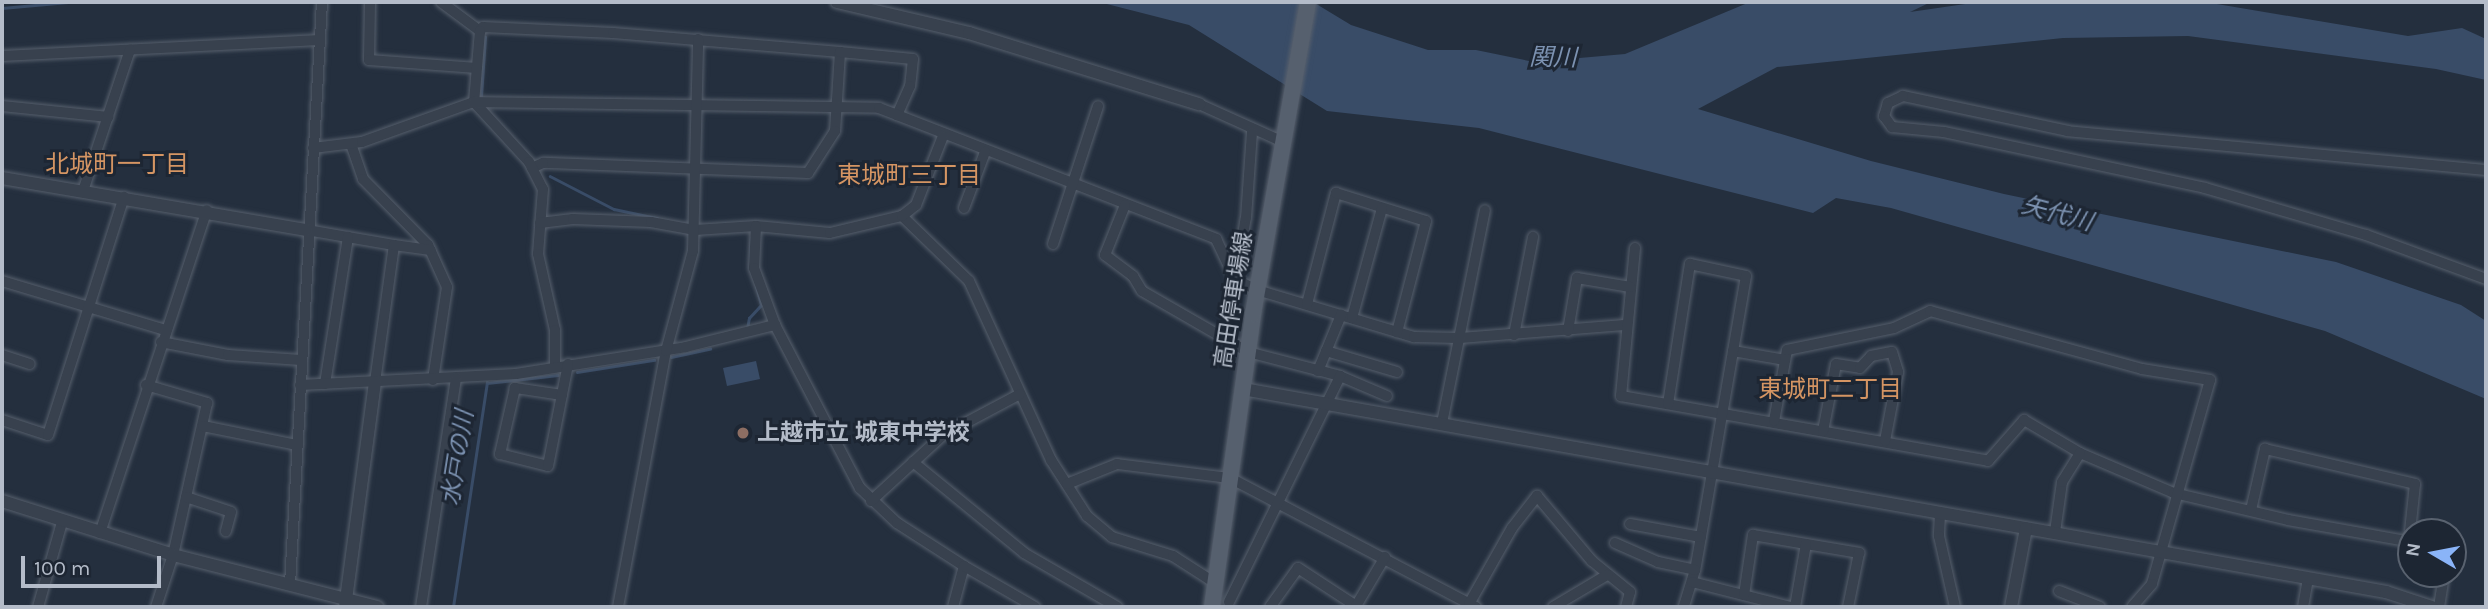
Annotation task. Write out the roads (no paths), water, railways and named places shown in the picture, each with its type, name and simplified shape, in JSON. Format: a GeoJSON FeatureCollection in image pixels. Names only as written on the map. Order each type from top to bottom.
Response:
{"type":"FeatureCollection","features":[{"type":"Feature","properties":{"kind":"main road","name":"高田停車場線"},"geometry":{"type":"LineString","coordinates":[[1221,599],[1230,478],[1257,290],[1308,2]]}},
{"type":"Feature","properties":{"kind":"street"},"geometry":{"type":"LineString","coordinates":[[290,584],[307,230],[322,2]]}},
{"type":"Feature","properties":{"kind":"street"},"geometry":{"type":"LineString","coordinates":[[370,2],[369,60],[477,68]]}},
{"type":"Feature","properties":{"kind":"street"},"geometry":{"type":"LineString","coordinates":[[441,2],[480,31]]}},
{"type":"Feature","properties":{"kind":"street"},"geometry":{"type":"LineString","coordinates":[[837,2],[969,33],[1199,104],[1252,132],[1284,136]]}},
{"type":"Feature","properties":{"kind":"street"},"geometry":{"type":"LineString","coordinates":[[555,366],[553,320],[538,254],[543,189],[532,168],[474,102],[480,31],[483,27],[698,38],[913,59],[911,86],[897,114]]}},
{"type":"Feature","properties":{"kind":"street"},"geometry":{"type":"LineString","coordinates":[[618,607],[666,351],[695,230],[698,38]]}},
{"type":"Feature","properties":{"kind":"street"},"geometry":{"type":"LineString","coordinates":[[2,56],[320,40]]}},
{"type":"Feature","properties":{"kind":"street"},"geometry":{"type":"LineString","coordinates":[[83,191],[131,50]]}},
{"type":"Feature","properties":{"kind":"street"},"geometry":{"type":"LineString","coordinates":[[532,168],[543,163],[696,171],[808,173],[835,131],[840,52]]}},
{"type":"Feature","properties":{"kind":"street"},"geometry":{"type":"LineString","coordinates":[[2486,170],[2068,131],[1903,96],[1888,103],[1884,116],[1892,127],[1944,132],[2205,188],[2366,235],[2486,279]]}},
{"type":"Feature","properties":{"kind":"street"},"geometry":{"type":"LineString","coordinates":[[313,148],[351,144],[474,102],[879,108],[943,136],[1216,239],[1235,279],[1257,290],[1340,315],[1397,331],[1459,338],[1625,325]]}},
{"type":"Feature","properties":{"kind":"street"},"geometry":{"type":"LineString","coordinates":[[2,106],[108,117]]}},
{"type":"Feature","properties":{"kind":"street"},"geometry":{"type":"LineString","coordinates":[[1053,244],[1098,106]]}},
{"type":"Feature","properties":{"kind":"street"},"geometry":{"type":"LineString","coordinates":[[1230,266],[1240,254],[1246,218],[1252,132]]}},
{"type":"Feature","properties":{"kind":"street"},"geometry":{"type":"LineString","coordinates":[[540,223],[573,219],[651,222],[695,230],[756,226],[830,233],[902,216],[916,205],[943,136]]}},
{"type":"Feature","properties":{"kind":"street"},"geometry":{"type":"LineString","coordinates":[[351,144],[363,179],[430,250],[447,287],[433,380]]}},
{"type":"Feature","properties":{"kind":"street"},"geometry":{"type":"LineString","coordinates":[[964,208],[985,152]]}},
{"type":"Feature","properties":{"kind":"street"},"geometry":{"type":"LineString","coordinates":[[3,181],[207,210],[430,250]]}},
{"type":"Feature","properties":{"kind":"street"},"geometry":{"type":"LineString","coordinates":[[1307,304],[1336,193],[1426,220],[1397,331]]}},
{"type":"Feature","properties":{"kind":"street"},"geometry":{"type":"LineString","coordinates":[[2,421],[48,435],[124,197]]}},
{"type":"Feature","properties":{"kind":"street"},"geometry":{"type":"LineString","coordinates":[[1125,205],[1105,255],[1133,276],[1142,291],[1248,352],[1340,376],[1387,396]]}},
{"type":"Feature","properties":{"kind":"street"},"geometry":{"type":"LineString","coordinates":[[1352,318],[1382,208]]}},
{"type":"Feature","properties":{"kind":"street"},"geometry":{"type":"LineString","coordinates":[[100,533],[146,385],[207,210]]}},
{"type":"Feature","properties":{"kind":"street"},"geometry":{"type":"LineString","coordinates":[[1442,424],[1485,210]]}},
{"type":"Feature","properties":{"kind":"street"},"geometry":{"type":"LineString","coordinates":[[902,216],[969,281],[1051,460],[1087,516],[1105,533],[1173,556],[1221,599],[1340,376]]}},
{"type":"Feature","properties":{"kind":"street"},"geometry":{"type":"LineString","coordinates":[[756,226],[754,268],[775,325],[871,501],[964,566],[1035,607]]}},
{"type":"Feature","properties":{"kind":"street"},"geometry":{"type":"LineString","coordinates":[[325,384],[348,237]]}},
{"type":"Feature","properties":{"kind":"street"},"geometry":{"type":"LineString","coordinates":[[1514,335],[1533,237]]}},
{"type":"Feature","properties":{"kind":"street"},"geometry":{"type":"LineString","coordinates":[[345,604],[394,245]]}},
{"type":"Feature","properties":{"kind":"street"},"geometry":{"type":"LineString","coordinates":[[1635,248],[1625,325],[1621,396],[1988,461],[2024,419],[2080,453],[2174,493],[2397,539]]}},
{"type":"Feature","properties":{"kind":"street"},"geometry":{"type":"LineString","coordinates":[[1668,404],[1690,264],[1746,276],[1695,570],[1684,607]]}},
{"type":"Feature","properties":{"kind":"street"},"geometry":{"type":"LineString","coordinates":[[1568,331],[1577,278],[1630,287]]}},
{"type":"Feature","properties":{"kind":"street"},"geometry":{"type":"LineString","coordinates":[[2,281],[165,330]]}},
{"type":"Feature","properties":{"kind":"street"},"geometry":{"type":"LineString","coordinates":[[1774,421],[1787,350],[1894,328],[1930,311],[2142,369],[2210,380],[2174,493],[2152,584],[2133,607]]}},
{"type":"Feature","properties":{"kind":"street"},"geometry":{"type":"LineString","coordinates":[[1318,370],[1340,315]]}},
{"type":"Feature","properties":{"kind":"street"},"geometry":{"type":"LineString","coordinates":[[300,385],[456,379],[666,351],[775,325]]}},
{"type":"Feature","properties":{"kind":"street"},"geometry":{"type":"LineString","coordinates":[[161,342],[228,355],[301,360]]}},
{"type":"Feature","properties":{"kind":"street"},"geometry":{"type":"LineString","coordinates":[[1326,351],[1397,372]]}},
{"type":"Feature","properties":{"kind":"street"},"geometry":{"type":"LineString","coordinates":[[1733,351],[1785,360]]}},
{"type":"Feature","properties":{"kind":"street"},"geometry":{"type":"LineString","coordinates":[[1823,431],[1836,364],[1860,368],[1871,356],[1892,352],[1898,372],[1885,441]]}},
{"type":"Feature","properties":{"kind":"street"},"geometry":{"type":"LineString","coordinates":[[2,355],[30,364]]}},
{"type":"Feature","properties":{"kind":"street"},"geometry":{"type":"LineString","coordinates":[[562,395],[515,388],[500,454],[548,466],[562,395],[568,364]]}},
{"type":"Feature","properties":{"kind":"street"},"geometry":{"type":"LineString","coordinates":[[421,607],[456,379]]}},
{"type":"Feature","properties":{"kind":"street"},"geometry":{"type":"LineString","coordinates":[[146,385],[207,403],[173,555],[156,607]]}},
{"type":"Feature","properties":{"kind":"street"},"geometry":{"type":"LineString","coordinates":[[1243,389],[1712,470],[1940,514],[2386,592],[2432,607]]}},
{"type":"Feature","properties":{"kind":"street"},"geometry":{"type":"LineString","coordinates":[[871,501],[943,435],[1020,394]]}},
{"type":"Feature","properties":{"kind":"street"},"geometry":{"type":"LineString","coordinates":[[203,426],[296,445]]}},
{"type":"Feature","properties":{"kind":"street"},"geometry":{"type":"LineString","coordinates":[[2251,510],[2265,449],[2414,484],[2412,518]]}},
{"type":"Feature","properties":{"kind":"street"},"geometry":{"type":"LineString","coordinates":[[2055,532],[2062,482],[2080,453]]}},
{"type":"Feature","properties":{"kind":"street"},"geometry":{"type":"LineString","coordinates":[[914,462],[1024,552],[1116,607]]}},
{"type":"Feature","properties":{"kind":"street"},"geometry":{"type":"LineString","coordinates":[[1067,484],[1117,464],[1230,478],[1385,557],[1472,606],[1512,528],[1537,496],[1608,575],[1630,592],[1626,607]]}},
{"type":"Feature","properties":{"kind":"street"},"geometry":{"type":"LineString","coordinates":[[186,497],[231,512],[226,531]]}},
{"type":"Feature","properties":{"kind":"street"},"geometry":{"type":"LineString","coordinates":[[2,501],[173,555],[290,584],[345,604],[377,607]]}},
{"type":"Feature","properties":{"kind":"street"},"geometry":{"type":"LineString","coordinates":[[1940,514],[1939,536],[1955,607]]}},
{"type":"Feature","properties":{"kind":"street"},"geometry":{"type":"LineString","coordinates":[[37,607],[62,522]]}},
{"type":"Feature","properties":{"kind":"street"},"geometry":{"type":"LineString","coordinates":[[1630,524],[1701,537]]}},
{"type":"Feature","properties":{"kind":"street"},"geometry":{"type":"LineString","coordinates":[[2011,607],[2026,528]]}},
{"type":"Feature","properties":{"kind":"street"},"geometry":{"type":"LineString","coordinates":[[1744,595],[1754,534],[1858,552],[1848,607]]}},
{"type":"Feature","properties":{"kind":"street"},"geometry":{"type":"LineString","coordinates":[[1615,543],[1658,562],[1695,570]]}},
{"type":"Feature","properties":{"kind":"street"},"geometry":{"type":"LineString","coordinates":[[1692,582],[1793,607],[1806,544]]}},
{"type":"Feature","properties":{"kind":"street"},"geometry":{"type":"LineString","coordinates":[[1270,607],[1298,568],[1356,606],[1385,557]]}},
{"type":"Feature","properties":{"kind":"street"},"geometry":{"type":"LineString","coordinates":[[953,607],[964,566]]}},
{"type":"Feature","properties":{"kind":"street"},"geometry":{"type":"LineString","coordinates":[[1553,607],[1608,575]]}},
{"type":"Feature","properties":{"kind":"street"},"geometry":{"type":"LineString","coordinates":[[2302,607],[2308,578]]}},
{"type":"Feature","properties":{"kind":"street"},"geometry":{"type":"LineString","coordinates":[[2440,607],[2442,588]]}},
{"type":"Feature","properties":{"kind":"street"},"geometry":{"type":"LineString","coordinates":[[2059,591],[2100,607]]}},
{"type":"Feature","properties":{"kind":"water","name":"矢代川"},"geometry":{"type":"Polygon","coordinates":[[[1099,2],[1313,2],[1351,25],[1428,50],[1476,50],[1534,62],[1625,54],[1750,2],[1931,2],[1910,12],[1979,2],[2205,2],[2408,36],[2462,28],[2486,39],[2486,80],[2436,69],[2188,36],[2063,38],[1777,67],[1698,109],[1871,161],[2004,194],[2336,262],[2461,305],[2486,321],[2486,399],[2325,331],[1891,208],[1836,198],[1813,213],[1479,128],[1327,111],[1189,25],[1099,2]]]}},
{"type":"Feature","properties":{"kind":"water"},"geometry":{"type":"Polygon","coordinates":[[[756,361],[760,379],[727,386],[723,368],[756,361]]]}},
{"type":"Feature","properties":{"kind":"waterway","name":"水戸の川"},"geometry":{"type":"LineString","coordinates":[[2,8],[68,2]]}},
{"type":"Feature","properties":{"kind":"waterway","name":"水戸の川"},"geometry":{"type":"LineString","coordinates":[[481,96],[485,37]]}},
{"type":"Feature","properties":{"kind":"waterway","name":"水戸の川"},"geometry":{"type":"LineString","coordinates":[[550,176],[614,209],[657,218]]}},
{"type":"Feature","properties":{"kind":"waterway","name":"水戸の川"},"geometry":{"type":"LineString","coordinates":[[750,263],[751,238]]}},
{"type":"Feature","properties":{"kind":"waterway","name":"水戸の川"},"geometry":{"type":"LineString","coordinates":[[747,329],[749,318],[761,305],[756,286]]}},
{"type":"Feature","properties":{"kind":"waterway","name":"水戸の川"},"geometry":{"type":"LineString","coordinates":[[671,357],[710,349]]}},
{"type":"Feature","properties":{"kind":"waterway","name":"水戸の川"},"geometry":{"type":"LineString","coordinates":[[577,372],[654,360]]}},
{"type":"Feature","properties":{"kind":"waterway","name":"水戸の川"},"geometry":{"type":"LineString","coordinates":[[453,607],[487,383],[558,375]]}},
{"type":"Feature","properties":{"kind":"place","name":"上越市立 城東中学校"},"geometry":{"type":"Point","coordinates":[743,433]}},
{"type":"Feature","properties":{"kind":"district","name":"北城町一丁目"},"geometry":{"type":"Point","coordinates":[117,165]}},
{"type":"Feature","properties":{"kind":"district","name":"東城町三丁目"},"geometry":{"type":"Point","coordinates":[909,176]}},
{"type":"Feature","properties":{"kind":"district","name":"東城町二丁目"},"geometry":{"type":"Point","coordinates":[1830,390]}},
{"type":"Feature","properties":{"kind":"water label","name":"関川"},"geometry":{"type":"Point","coordinates":[1553,58]}}]}
